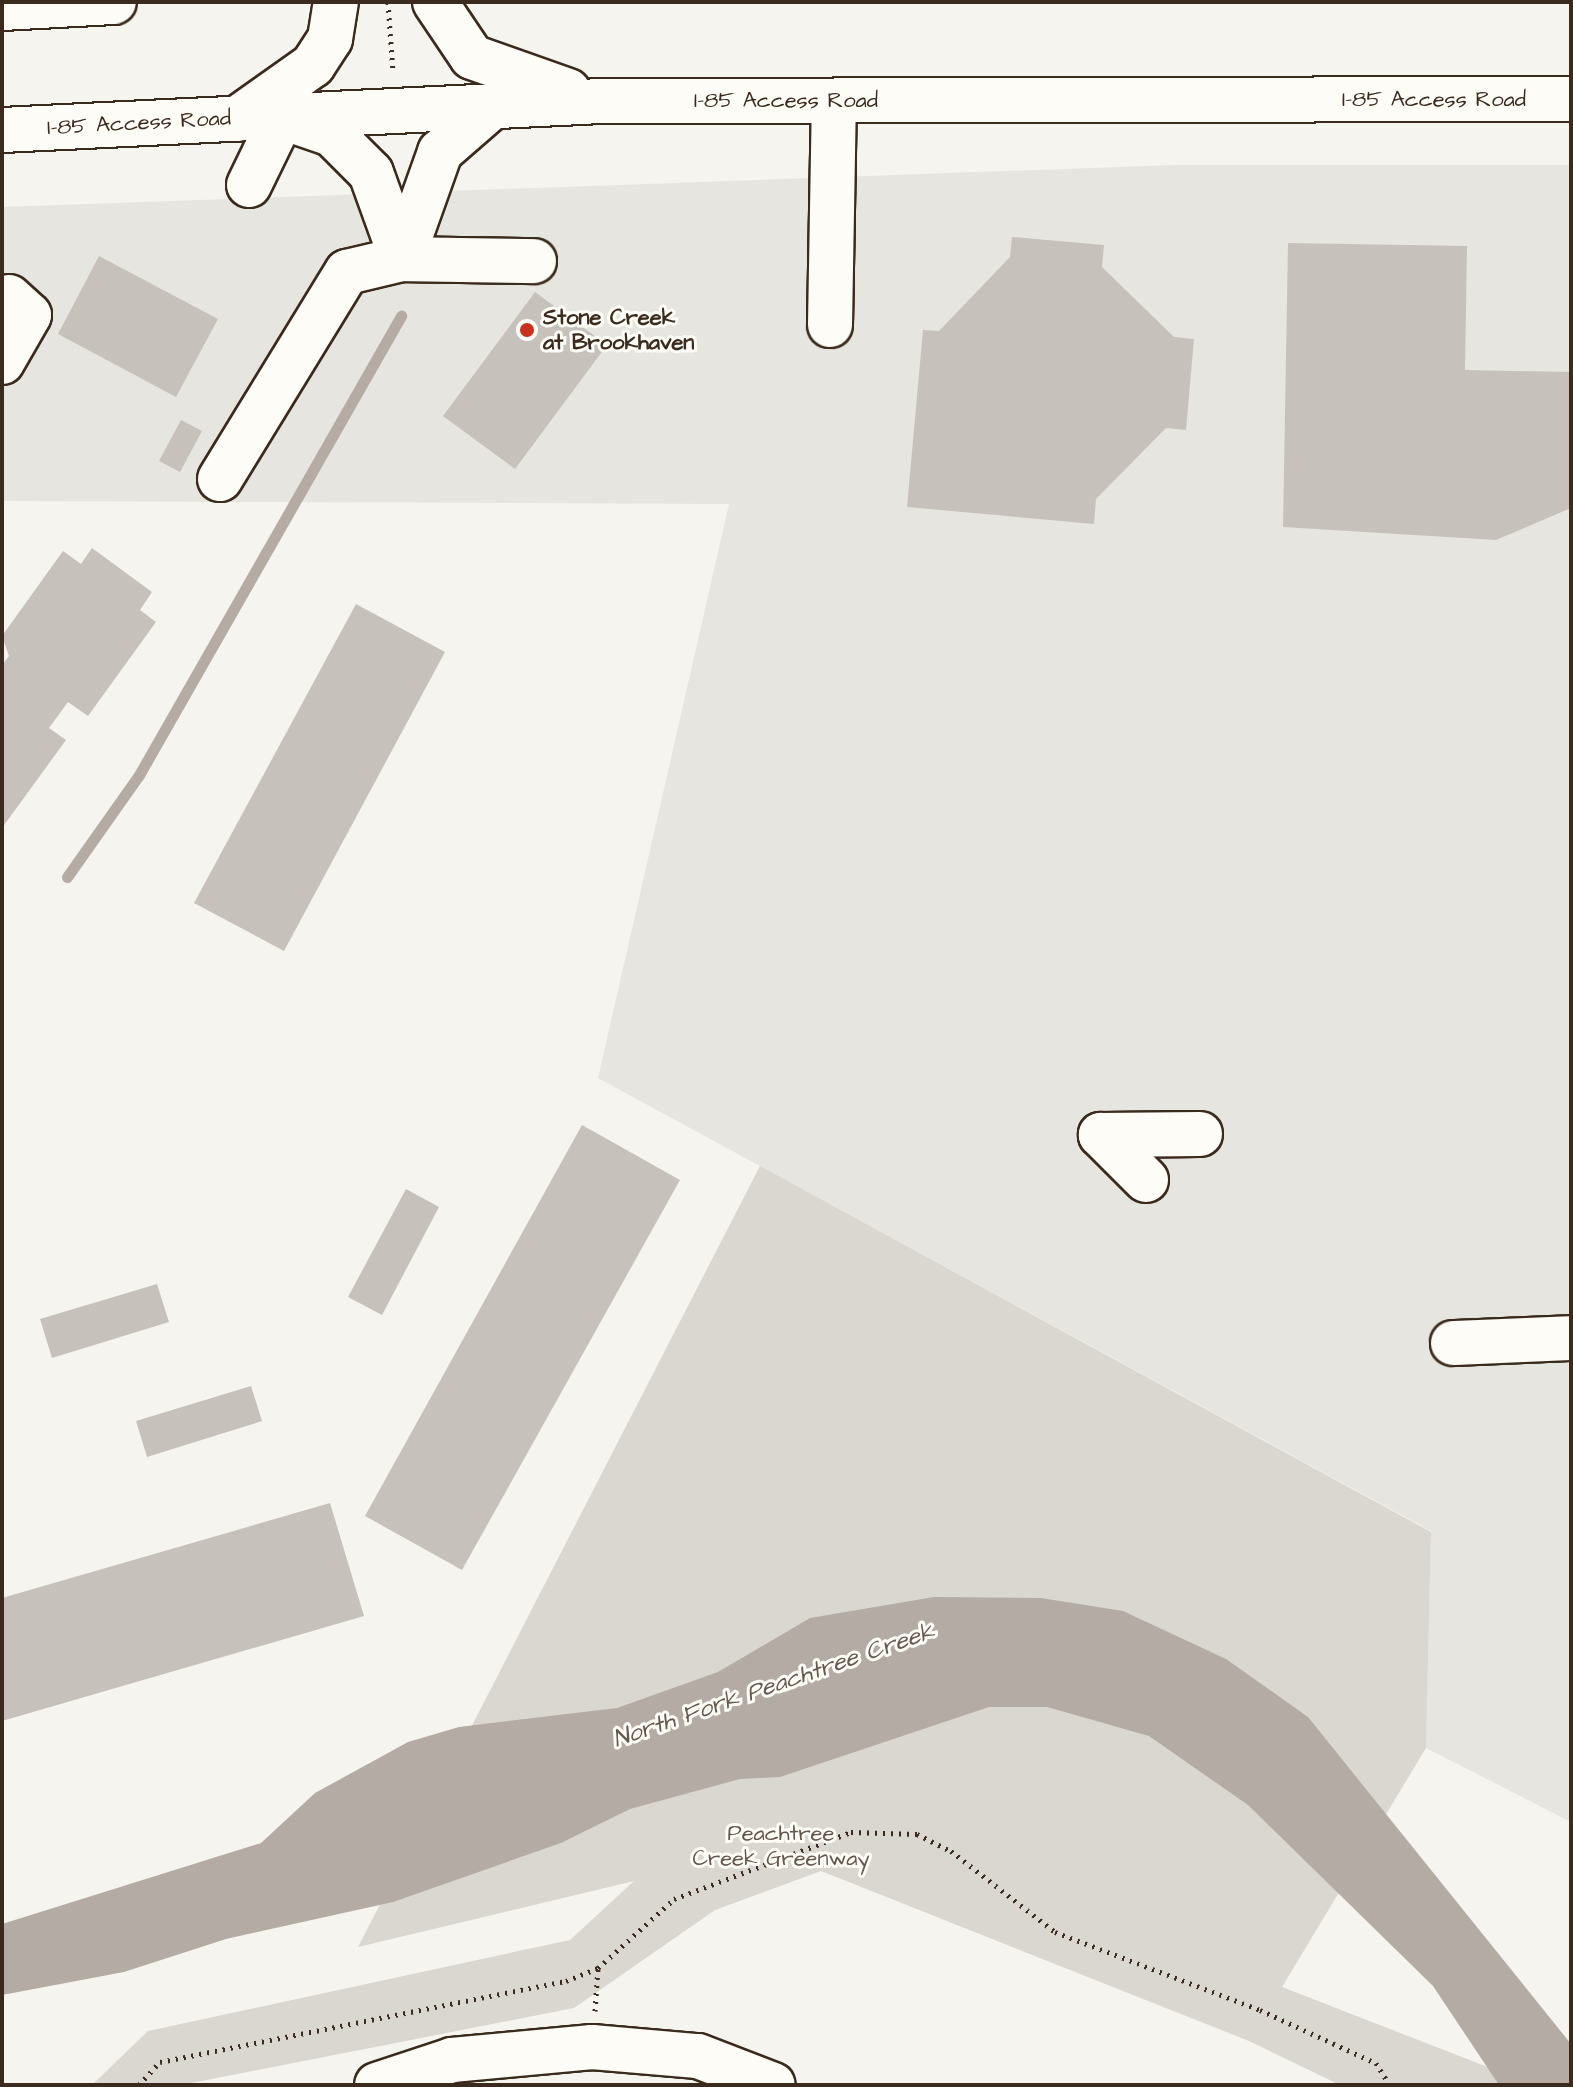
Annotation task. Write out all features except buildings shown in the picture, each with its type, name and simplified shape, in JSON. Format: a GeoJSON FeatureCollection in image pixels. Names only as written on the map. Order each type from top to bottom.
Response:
{"type":"FeatureCollection","features":[{"type":"Feature","properties":{"kind":"main road"},"geometry":{"type":"LineString","coordinates":[[2,8],[114,2]]}},
{"type":"Feature","properties":{"kind":"main road"},"geometry":{"type":"LineString","coordinates":[[237,119],[313,65],[330,39],[336,2]]}},
{"type":"Feature","properties":{"kind":"main road"},"geometry":{"type":"LineString","coordinates":[[435,2],[472,57],[601,101]]}},
{"type":"Feature","properties":{"kind":"main road","name":"I-85 Access Road"},"geometry":{"type":"LineString","coordinates":[[2,130],[601,101],[1571,99]]}},
{"type":"Feature","properties":{"kind":"main road"},"geometry":{"type":"LineString","coordinates":[[830,325],[834,101]]}},
{"type":"Feature","properties":{"kind":"main road"},"geometry":{"type":"LineString","coordinates":[[402,259],[440,152],[494,105]]}},
{"type":"Feature","properties":{"kind":"main road"},"geometry":{"type":"LineString","coordinates":[[249,185],[282,117],[353,149],[371,173],[402,259]]}},
{"type":"Feature","properties":{"kind":"main road"},"geometry":{"type":"LineString","coordinates":[[220,479],[347,272],[402,259],[534,261]]}},
{"type":"Feature","properties":{"kind":"main road"},"geometry":{"type":"LineString","coordinates":[[2,362],[29,315],[9,297]]}},
{"type":"Feature","properties":{"kind":"main road"},"geometry":{"type":"LineString","coordinates":[[1146,1180],[1101,1135],[1200,1134]]}},
{"type":"Feature","properties":{"kind":"main road"},"geometry":{"type":"LineString","coordinates":[[1453,1343],[1571,1338]]}},
{"type":"Feature","properties":{"kind":"main road"},"geometry":{"type":"LineString","coordinates":[[377,2085],[452,2060],[592,2047],[698,2056],[773,2085]]}},
{"type":"Feature","properties":{"kind":"path"},"geometry":{"type":"LineString","coordinates":[[139,2085],[160,2062],[566,1981],[598,1968],[674,1899],[851,1832],[917,1834],[951,1851],[1055,1932],[1289,2023],[1376,2063],[1390,2085]]}},
{"type":"Feature","properties":{"kind":"shaded area"},"geometry":{"type":"Polygon","coordinates":[[[1175,165],[1571,165],[1571,1822],[1426,1748],[1431,1531],[598,1078],[729,504],[2,501],[2,207],[1175,165]]]}},
{"type":"Feature","properties":{"kind":"green space","name":"Peachtree Creek Greenway"},"geometry":{"type":"Polygon","coordinates":[[[760,1166],[1431,1532],[1426,1748],[1282,1987],[1534,2085],[1340,2085],[1249,2041],[821,1871],[715,1910],[574,2008],[181,2085],[92,2085],[148,2031],[570,1940],[634,1881],[358,1947],[760,1166]]]}},
{"type":"Feature","properties":{"kind":"water","name":"North Fork Peachtree Creek"},"geometry":{"type":"Polygon","coordinates":[[[934,1597],[1041,1598],[1123,1611],[1226,1659],[1308,1717],[1571,2044],[1571,2085],[1499,2085],[1433,1986],[1248,1805],[1149,1736],[1047,1707],[989,1707],[780,1777],[740,1779],[630,1809],[561,1843],[393,1902],[226,1939],[124,1972],[2,1995],[2,1924],[261,1843],[315,1793],[408,1742],[459,1727],[617,1708],[718,1672],[810,1618],[934,1597]]]}},
{"type":"Feature","properties":{"kind":"waterway"},"geometry":{"type":"LineString","coordinates":[[67,877],[139,775],[401,316]]}},
{"type":"Feature","properties":{"kind":"place","name":"Stone Creek at Brookhaven"},"geometry":{"type":"Point","coordinates":[527,330]}}]}
